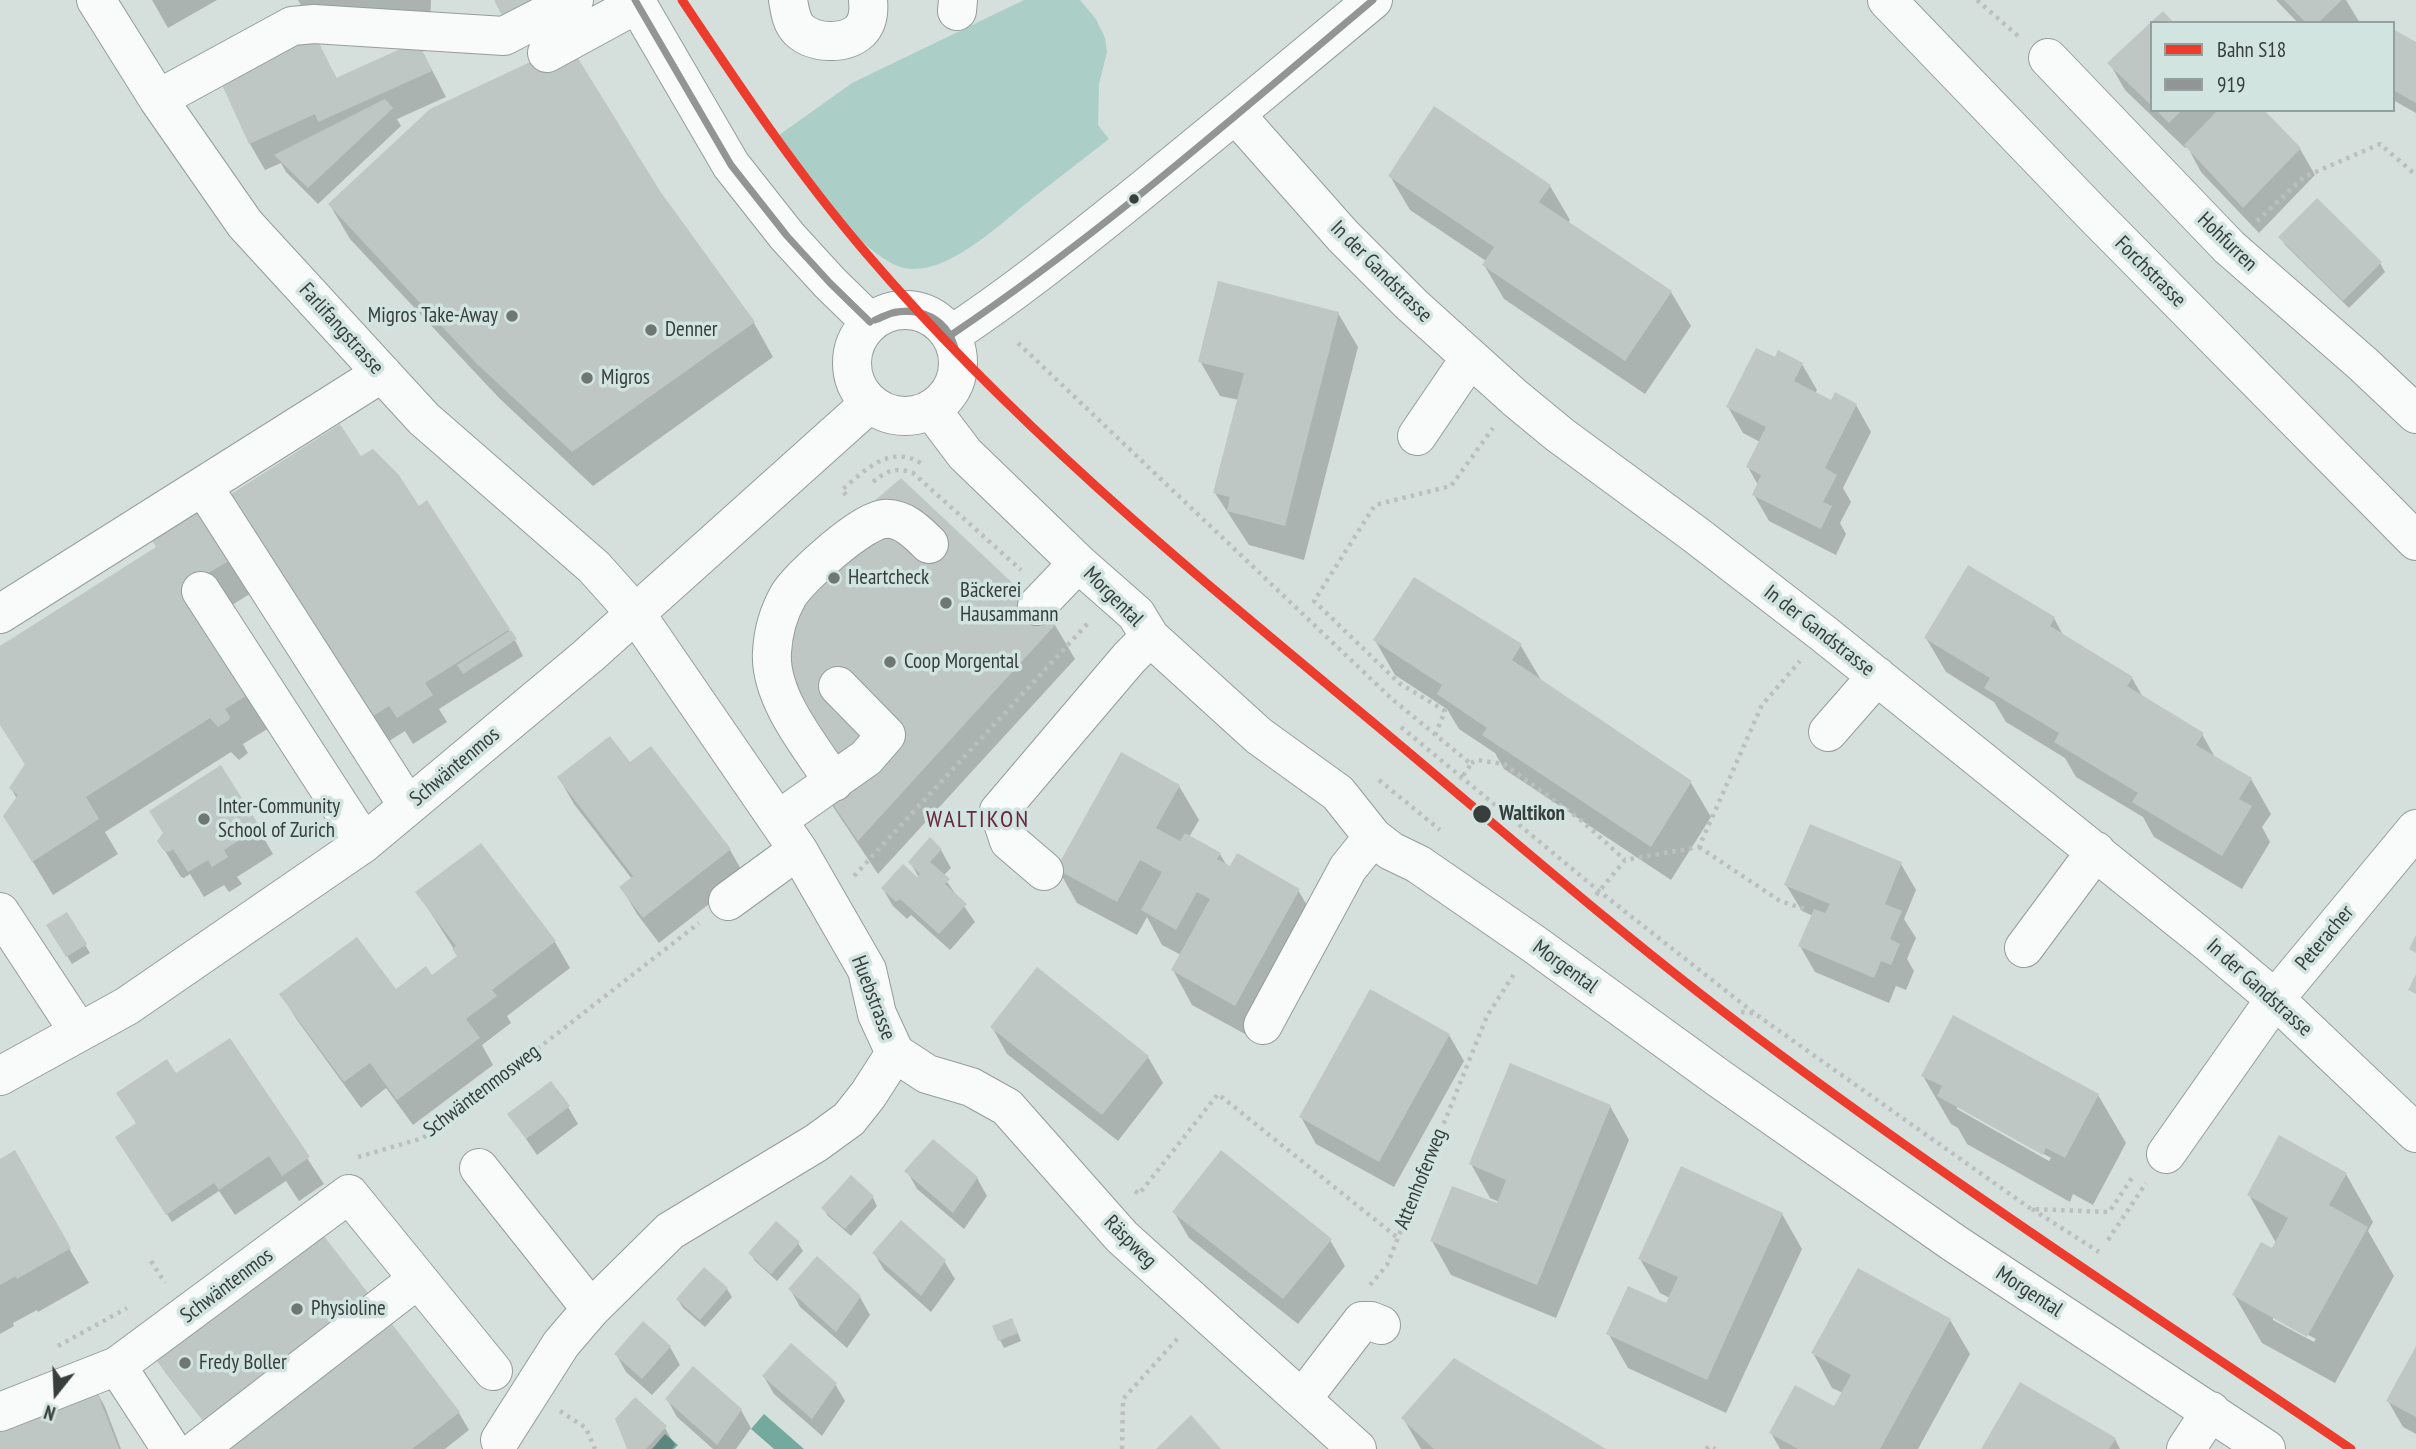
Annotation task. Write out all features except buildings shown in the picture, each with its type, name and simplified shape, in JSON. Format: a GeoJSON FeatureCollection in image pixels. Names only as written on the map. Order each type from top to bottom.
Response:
{"type":"FeatureCollection","features":[{"type":"Feature","properties":{"kind":"street","name":"Farlifangstrasse"},"geometry":{"type":"LineString","coordinates":[[96,0],[159,99],[245,224],[424,419],[594,567],[636,614]]}},
{"type":"Feature","properties":{"kind":"street"},"geometry":{"type":"LineString","coordinates":[[788,0],[793,23],[817,40],[827,41],[837,41],[859,32],[865,24],[868,0]]}},
{"type":"Feature","properties":{"kind":"street"},"geometry":{"type":"LineString","coordinates":[[951,335],[991,309],[1058,258],[1236,115],[1373,0]]}},
{"type":"Feature","properties":{"kind":"street","name":"Forchstrasse"},"geometry":{"type":"LineString","coordinates":[[1887,0],[2091,212],[2416,541]]}},
{"type":"Feature","properties":{"kind":"street"},"geometry":{"type":"LineString","coordinates":[[159,99],[292,26],[314,24],[504,36],[569,2]]}},
{"type":"Feature","properties":{"kind":"street"},"geometry":{"type":"LineString","coordinates":[[547,53],[636,2],[732,165],[787,236],[870,322]]}},
{"type":"Feature","properties":{"kind":"street","name":"Hohfurren"},"geometry":{"type":"LineString","coordinates":[[2048,58],[2229,247],[2364,364],[2416,414]]}},
{"type":"Feature","properties":{"kind":"street","name":"In der Gandstrasse"},"geometry":{"type":"LineString","coordinates":[[1236,115],[1343,236],[1412,305],[1515,398],[1824,634],[2096,851],[2275,999],[2416,1133]]}},
{"type":"Feature","properties":{"kind":"street"},"geometry":{"type":"LineString","coordinates":[[905,310],[923,313],[939,322],[951,335],[957,351],[956,377],[944,399],[931,409],[915,415],[884,411],[870,403],[859,389],[853,372],[853,353],[859,336],[870,322],[887,313],[905,310]]}},
{"type":"Feature","properties":{"kind":"street"},"geometry":{"type":"LineString","coordinates":[[1417,436],[1470,358]]}},
{"type":"Feature","properties":{"kind":"street"},"geometry":{"type":"LineString","coordinates":[[0,614],[382,373]]}},
{"type":"Feature","properties":{"kind":"street","name":"Schwäntenmos"},"geometry":{"type":"LineString","coordinates":[[0,1076],[127,1006],[364,843],[588,656],[870,403]]}},
{"type":"Feature","properties":{"kind":"street","name":"Morgental"},"geometry":{"type":"LineString","coordinates":[[931,409],[965,454],[1078,563],[1136,614],[1150,637],[1259,736],[1338,793],[1373,837],[1391,851],[1418,864],[1534,944],[1731,1087],[1954,1243],[2266,1449]]}},
{"type":"Feature","properties":{"kind":"street"},"geometry":{"type":"LineString","coordinates":[[203,486],[408,806]]}},
{"type":"Feature","properties":{"kind":"street"},"geometry":{"type":"LineString","coordinates":[[834,782],[793,722],[777,685],[772,654],[776,624],[789,595],[808,573],[862,527],[884,519],[911,526],[929,544]]}},
{"type":"Feature","properties":{"kind":"street"},"geometry":{"type":"LineString","coordinates":[[1037,606],[1078,563]]}},
{"type":"Feature","properties":{"kind":"street"},"geometry":{"type":"LineString","coordinates":[[201,591],[364,843]]}},
{"type":"Feature","properties":{"kind":"street","name":"Huebstrasse"},"geometry":{"type":"LineString","coordinates":[[500,1440],[561,1344],[591,1309],[670,1231],[816,1143],[849,1119],[895,1053],[877,1014],[867,970],[788,835],[636,614]]}},
{"type":"Feature","properties":{"kind":"street"},"geometry":{"type":"LineString","coordinates":[[1044,871],[1009,841],[999,811],[1150,637]]}},
{"type":"Feature","properties":{"kind":"street"},"geometry":{"type":"LineString","coordinates":[[1828,732],[1877,676]]}},
{"type":"Feature","properties":{"kind":"street"},"geometry":{"type":"LineString","coordinates":[[728,901],[834,782],[866,758],[886,735],[838,686]]}},
{"type":"Feature","properties":{"kind":"street","name":"Peteracher"},"geometry":{"type":"LineString","coordinates":[[2166,1154],[2275,999],[2416,829]]}},
{"type":"Feature","properties":{"kind":"street"},"geometry":{"type":"LineString","coordinates":[[1262,1025],[1348,868],[1373,837]]}},
{"type":"Feature","properties":{"kind":"street"},"geometry":{"type":"LineString","coordinates":[[2024,948],[2096,851]]}},
{"type":"Feature","properties":{"kind":"street"},"geometry":{"type":"LineString","coordinates":[[0,912],[79,1032]]}},
{"type":"Feature","properties":{"kind":"street","name":"Räspweg"},"geometry":{"type":"LineString","coordinates":[[895,1053],[927,1074],[971,1087],[1007,1107],[1122,1237],[1357,1449]]}},
{"type":"Feature","properties":{"kind":"street"},"geometry":{"type":"LineString","coordinates":[[479,1168],[591,1309]]}},
{"type":"Feature","properties":{"kind":"street"},"geometry":{"type":"LineString","coordinates":[[350,1177],[418,1279],[493,1371]]}},
{"type":"Feature","properties":{"kind":"street","name":"Schwäntenmos"},"geometry":{"type":"LineString","coordinates":[[0,1412],[117,1366],[350,1177]]}},
{"type":"Feature","properties":{"kind":"street"},"geometry":{"type":"LineString","coordinates":[[198,1449],[418,1279]]}},
{"type":"Feature","properties":{"kind":"street"},"geometry":{"type":"LineString","coordinates":[[1301,1399],[1362,1321],[1371,1321],[1371,1310]]}},
{"type":"Feature","properties":{"kind":"street"},"geometry":{"type":"LineString","coordinates":[[117,1366],[171,1449]]}},
{"type":"Feature","properties":{"kind":"street"},"geometry":{"type":"LineString","coordinates":[[2186,1449],[2211,1411]]}},
{"type":"Feature","properties":{"kind":"path"},"geometry":{"type":"LineString","coordinates":[[1976,0],[2016,35],[2048,58]]}},
{"type":"Feature","properties":{"kind":"path"},"geometry":{"type":"LineString","coordinates":[[2229,247],[2304,177],[2381,144],[2416,175]]}},
{"type":"Feature","properties":{"kind":"path"},"geometry":{"type":"LineString","coordinates":[[1018,343],[1392,699],[1471,764]]}},
{"type":"Feature","properties":{"kind":"path"},"geometry":{"type":"LineString","coordinates":[[1435,735],[1445,711],[1399,683],[1314,601],[1375,505],[1451,486],[1515,398]]}},
{"type":"Feature","properties":{"kind":"path"},"geometry":{"type":"LineString","coordinates":[[842,490],[870,465],[886,457],[916,459],[929,468]]}},
{"type":"Feature","properties":{"kind":"path"},"geometry":{"type":"LineString","coordinates":[[933,491],[939,486]]}},
{"type":"Feature","properties":{"kind":"path"},"geometry":{"type":"LineString","coordinates":[[853,877],[1100,611]]}},
{"type":"Feature","properties":{"kind":"path"},"geometry":{"type":"LineString","coordinates":[[1699,847],[1762,705],[1824,634]]}},
{"type":"Feature","properties":{"kind":"path"},"geometry":{"type":"LineString","coordinates":[[1401,727],[1597,893],[1755,1013],[2031,1209],[2099,1252]]}},
{"type":"Feature","properties":{"kind":"path"},"geometry":{"type":"LineString","coordinates":[[1461,779],[1477,760],[1504,764],[1582,821],[1625,860]]}},
{"type":"Feature","properties":{"kind":"path"},"geometry":{"type":"LineString","coordinates":[[1375,777],[1411,806]]}},
{"type":"Feature","properties":{"kind":"path"},"geometry":{"type":"LineString","coordinates":[[1597,893],[1625,860],[1699,847],[1780,901],[1808,909]]}},
{"type":"Feature","properties":{"kind":"path","name":"Schwäntenmosweg"},"geometry":{"type":"LineString","coordinates":[[350,1177],[423,1139],[728,901]]}},
{"type":"Feature","properties":{"kind":"path","name":"Attenhoferweg"},"geometry":{"type":"LineString","coordinates":[[1371,1310],[1487,1016],[1519,966]]}},
{"type":"Feature","properties":{"kind":"path"},"geometry":{"type":"LineString","coordinates":[[1741,1012],[1755,1013]]}},
{"type":"Feature","properties":{"kind":"path"},"geometry":{"type":"LineString","coordinates":[[1129,1186],[1139,1194],[1218,1094],[1398,1238]]}},
{"type":"Feature","properties":{"kind":"path"},"geometry":{"type":"LineString","coordinates":[[2108,1240],[2166,1154]]}},
{"type":"Feature","properties":{"kind":"path"},"geometry":{"type":"LineString","coordinates":[[2031,1209],[2109,1212]]}},
{"type":"Feature","properties":{"kind":"path"},"geometry":{"type":"LineString","coordinates":[[151,1261],[167,1287]]}},
{"type":"Feature","properties":{"kind":"path"},"geometry":{"type":"LineString","coordinates":[[48,1351],[131,1306]]}},
{"type":"Feature","properties":{"kind":"path"},"geometry":{"type":"LineString","coordinates":[[1122,1449],[1123,1399],[1202,1310]]}},
{"type":"Feature","properties":{"kind":"path"},"geometry":{"type":"LineString","coordinates":[[586,1428],[595,1449]]}},
{"type":"Feature","properties":{"kind":"path"},"geometry":{"type":"LineString","coordinates":[[1706,1449],[1710,1446],[1715,1449]]}},
{"type":"Feature","properties":{"kind":"shaded area"},"geometry":{"type":"Polygon","coordinates":[[[1024,0],[1080,0],[1096,19],[1105,38],[1107,52],[1099,84],[1098,125],[1109,139],[992,232],[960,254],[927,268],[911,269],[893,264],[875,252],[837,215],[779,135],[852,83],[1024,0]]]}},
{"type":"Feature","properties":{"kind":"shaded area"},"geometry":{"type":"Polygon","coordinates":[[[764,1414],[804,1449],[774,1449],[751,1429],[764,1414]]]}},
{"type":"Feature","properties":{"kind":"shaded area"},"geometry":{"type":"Polygon","coordinates":[[[665,1434],[678,1445],[674,1449],[652,1449],[665,1434]]]}},
{"type":"Feature","properties":{"kind":"rail line","name":"S18"},"geometry":{"type":"LineString","coordinates":[[682,0],[793,161],[866,253],[986,382],[1049,443],[1180,561],[1706,999],[1975,1194],[2351,1449]]}},
{"type":"Feature","properties":{"kind":"transit line","name":"919"},"geometry":{"type":"LineString","coordinates":[[635,0],[731,165],[787,236],[870,322]]}},
{"type":"Feature","properties":{"kind":"transit line","name":"919"},"geometry":{"type":"LineString","coordinates":[[951,335],[1061,257],[1114,215],[1373,0]]}},
{"type":"Feature","properties":{"kind":"transit line","name":"919"},"geometry":{"type":"LineString","coordinates":[[875,320],[896,312],[917,312],[934,320],[941,327],[956,352]]}},
{"type":"Feature","properties":{"kind":"transit line","name":"919"},"geometry":{"type":"LineString","coordinates":[[875,320],[901,312],[925,314],[944,328],[956,352]]}},
{"type":"Feature","properties":{"kind":"place","name":"Migros Take-Away"},"geometry":{"type":"Point","coordinates":[512,316]}},
{"type":"Feature","properties":{"kind":"place","name":"Denner"},"geometry":{"type":"Point","coordinates":[651,330]}},
{"type":"Feature","properties":{"kind":"place","name":"Migros"},"geometry":{"type":"Point","coordinates":[587,378]}},
{"type":"Feature","properties":{"kind":"place","name":"Heartcheck"},"geometry":{"type":"Point","coordinates":[834,578]}},
{"type":"Feature","properties":{"kind":"place","name":"Bäckerei Hausammann"},"geometry":{"type":"Point","coordinates":[946,603]}},
{"type":"Feature","properties":{"kind":"place","name":"Coop Morgental"},"geometry":{"type":"Point","coordinates":[890,662]}},
{"type":"Feature","properties":{"kind":"place","name":"Waltikon"},"geometry":{"type":"Point","coordinates":[1482,814]}},
{"type":"Feature","properties":{"kind":"place","name":"Inter-Community School of Zurich"},"geometry":{"type":"Point","coordinates":[204,819]}},
{"type":"Feature","properties":{"kind":"place","name":"Physioline"},"geometry":{"type":"Point","coordinates":[297,1309]}},
{"type":"Feature","properties":{"kind":"place","name":"Fredy Boller"},"geometry":{"type":"Point","coordinates":[185,1363]}},
{"type":"Feature","properties":{"kind":"district","name":"WALTIKON"},"geometry":{"type":"Point","coordinates":[978,820]}}]}
